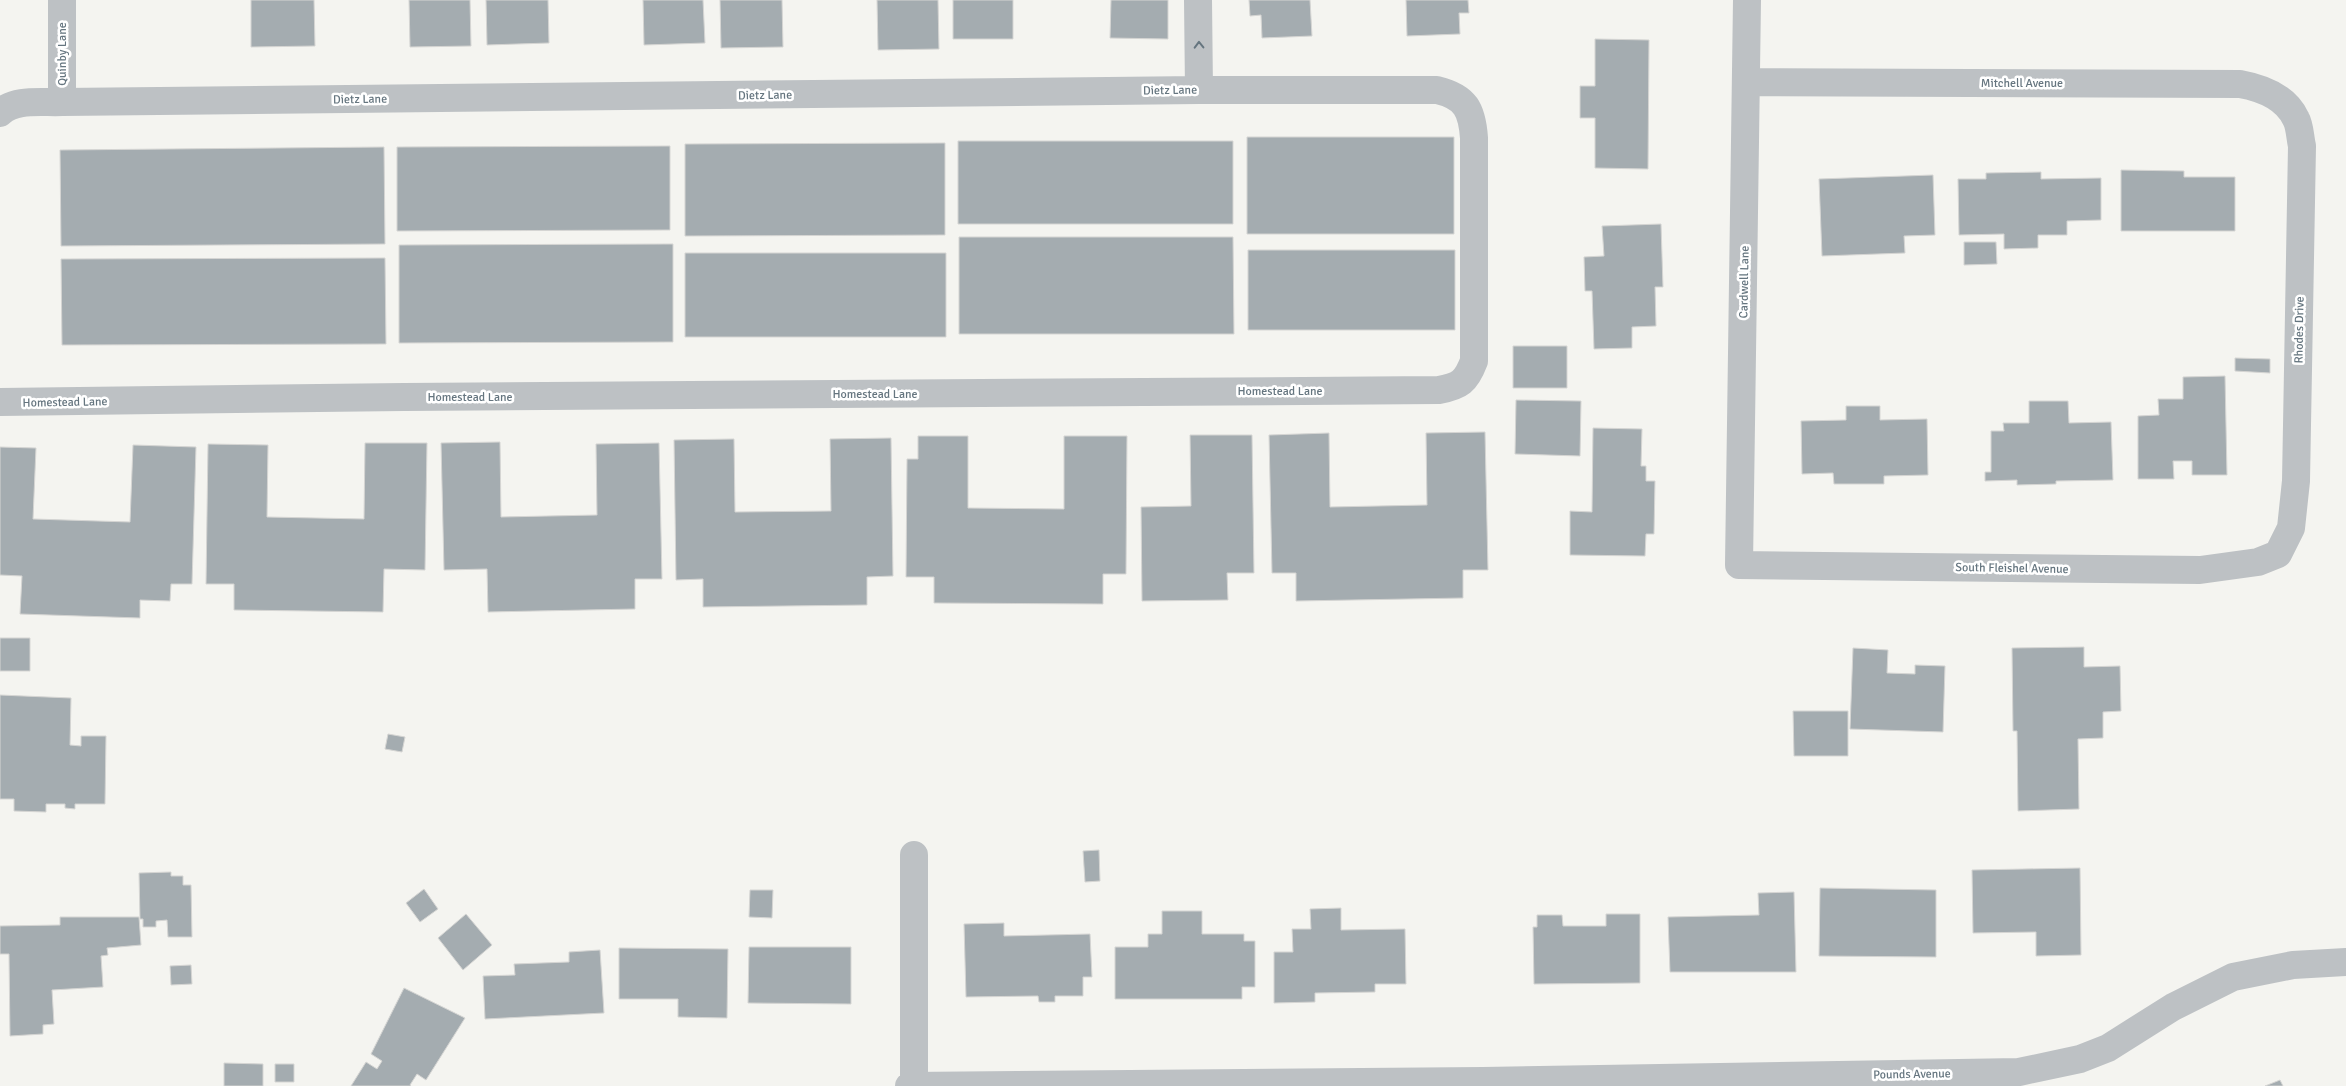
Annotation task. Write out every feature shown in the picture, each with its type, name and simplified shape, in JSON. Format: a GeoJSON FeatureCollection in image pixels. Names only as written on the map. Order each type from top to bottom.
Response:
{"type":"FeatureCollection","features":[{"type":"Feature","properties":{"kind":"street","name":"Quinby Lane"},"geometry":{"type":"LineString","coordinates":[[0,113],[5,108],[16,104],[62,102],[62,0]]}},
{"type":"Feature","properties":{"kind":"street"},"geometry":{"type":"LineString","coordinates":[[1198,0],[1199,90]]}},
{"type":"Feature","properties":{"kind":"street","name":"Cardwell Lane"},"geometry":{"type":"LineString","coordinates":[[1739,565],[1747,0]]}},
{"type":"Feature","properties":{"kind":"street","name":"Mitchell Avenue"},"geometry":{"type":"LineString","coordinates":[[1747,82],[2240,84],[2256,86],[2278,97],[2289,109]]}},
{"type":"Feature","properties":{"kind":"street","name":"Dietz Lane"},"geometry":{"type":"LineString","coordinates":[[62,102],[1199,90],[1437,90],[1453,94],[1464,103]]}},
{"type":"Feature","properties":{"kind":"street","name":"Homestead Lane"},"geometry":{"type":"LineString","coordinates":[[0,402],[404,397],[1419,390],[1456,387],[1468,376],[1474,361],[1474,138],[1472,119],[1464,103]]}},
{"type":"Feature","properties":{"kind":"street","name":"Rhodes Drive"},"geometry":{"type":"LineString","coordinates":[[2281,551],[2291,528],[2296,482],[2302,146],[2296,119],[2289,109]]}},
{"type":"Feature","properties":{"kind":"street","name":"South Fleishel Avenue"},"geometry":{"type":"LineString","coordinates":[[1739,565],[2200,570],[2258,562],[2281,551]]}},
{"type":"Feature","properties":{"kind":"street"},"geometry":{"type":"LineString","coordinates":[[914,855],[914,1086]]}},
{"type":"Feature","properties":{"kind":"street","name":"Pounds Avenue"},"geometry":{"type":"LineString","coordinates":[[909,1086],[1483,1083],[2020,1072],[2080,1059],[2108,1048],[2173,1007],[2233,977],[2293,965],[2346,962]]}},
{"type":"Feature","properties":{"kind":"building"},"geometry":{"type":"Polygon","coordinates":[[[251,0],[314,0],[315,46],[251,47],[251,0]]]}},
{"type":"Feature","properties":{"kind":"building"},"geometry":{"type":"Polygon","coordinates":[[[409,0],[470,0],[471,46],[410,47],[409,0]]]}},
{"type":"Feature","properties":{"kind":"building"},"geometry":{"type":"Polygon","coordinates":[[[486,0],[548,0],[549,43],[487,45],[486,0]]]}},
{"type":"Feature","properties":{"kind":"building"},"geometry":{"type":"Polygon","coordinates":[[[643,0],[703,0],[705,43],[644,45],[643,0]]]}},
{"type":"Feature","properties":{"kind":"building"},"geometry":{"type":"Polygon","coordinates":[[[720,0],[782,0],[783,47],[721,48],[720,0]]]}},
{"type":"Feature","properties":{"kind":"building"},"geometry":{"type":"Polygon","coordinates":[[[877,0],[938,0],[939,49],[878,50],[877,0]]]}},
{"type":"Feature","properties":{"kind":"building"},"geometry":{"type":"Polygon","coordinates":[[[953,0],[1013,0],[1013,39],[953,39],[953,0]]]}},
{"type":"Feature","properties":{"kind":"building"},"geometry":{"type":"Polygon","coordinates":[[[1111,0],[1168,0],[1168,39],[1110,38],[1111,0]]]}},
{"type":"Feature","properties":{"kind":"building"},"geometry":{"type":"Polygon","coordinates":[[[1249,0],[1310,0],[1312,36],[1262,38],[1261,15],[1250,16],[1249,0]]]}},
{"type":"Feature","properties":{"kind":"building"},"geometry":{"type":"Polygon","coordinates":[[[1406,0],[1468,0],[1469,13],[1459,13],[1460,34],[1407,36],[1406,0]]]}},
{"type":"Feature","properties":{"kind":"building"},"geometry":{"type":"Polygon","coordinates":[[[1595,39],[1649,40],[1648,169],[1595,168],[1595,118],[1580,118],[1580,86],[1595,86],[1595,39]]]}},
{"type":"Feature","properties":{"kind":"building"},"geometry":{"type":"Polygon","coordinates":[[[1247,137],[1454,137],[1454,234],[1247,234],[1247,137]]]}},
{"type":"Feature","properties":{"kind":"building"},"geometry":{"type":"Polygon","coordinates":[[[958,141],[1233,141],[1233,224],[958,224],[958,141]]]}},
{"type":"Feature","properties":{"kind":"building"},"geometry":{"type":"Polygon","coordinates":[[[945,143],[945,235],[685,236],[685,144],[945,143]]]}},
{"type":"Feature","properties":{"kind":"building"},"geometry":{"type":"Polygon","coordinates":[[[670,146],[670,230],[397,231],[397,147],[670,146]]]}},
{"type":"Feature","properties":{"kind":"building"},"geometry":{"type":"Polygon","coordinates":[[[384,147],[385,244],[61,246],[60,150],[384,147]]]}},
{"type":"Feature","properties":{"kind":"building"},"geometry":{"type":"Polygon","coordinates":[[[2121,170],[2184,171],[2184,177],[2235,177],[2235,231],[2121,231],[2121,170]]]}},
{"type":"Feature","properties":{"kind":"building"},"geometry":{"type":"Polygon","coordinates":[[[2041,172],[2041,179],[2101,178],[2101,220],[2067,221],[2067,235],[2038,235],[2038,248],[2004,249],[2004,234],[1959,235],[1958,179],[1986,179],[1986,173],[2041,172]]]}},
{"type":"Feature","properties":{"kind":"building"},"geometry":{"type":"Polygon","coordinates":[[[1933,175],[1935,235],[1904,236],[1905,253],[1822,256],[1819,179],[1933,175]]]}},
{"type":"Feature","properties":{"kind":"building"},"geometry":{"type":"Polygon","coordinates":[[[1661,224],[1663,287],[1655,287],[1656,326],[1632,327],[1632,348],[1594,349],[1592,291],[1585,291],[1584,257],[1604,256],[1602,226],[1661,224]]]}},
{"type":"Feature","properties":{"kind":"building"},"geometry":{"type":"Polygon","coordinates":[[[959,237],[1233,237],[1234,334],[959,334],[959,237]]]}},
{"type":"Feature","properties":{"kind":"building"},"geometry":{"type":"Polygon","coordinates":[[[1964,242],[1996,242],[1997,264],[1964,265],[1964,242]]]}},
{"type":"Feature","properties":{"kind":"building"},"geometry":{"type":"Polygon","coordinates":[[[673,244],[673,342],[399,343],[399,245],[673,244]]]}},
{"type":"Feature","properties":{"kind":"building"},"geometry":{"type":"Polygon","coordinates":[[[1248,250],[1455,250],[1455,330],[1248,330],[1248,250]]]}},
{"type":"Feature","properties":{"kind":"building"},"geometry":{"type":"Polygon","coordinates":[[[685,253],[946,253],[946,337],[685,337],[685,253]]]}},
{"type":"Feature","properties":{"kind":"building"},"geometry":{"type":"Polygon","coordinates":[[[385,258],[386,344],[62,345],[61,259],[385,258]]]}},
{"type":"Feature","properties":{"kind":"building"},"geometry":{"type":"Polygon","coordinates":[[[1513,346],[1567,346],[1567,388],[1513,388],[1513,346]]]}},
{"type":"Feature","properties":{"kind":"building"},"geometry":{"type":"Polygon","coordinates":[[[2235,358],[2270,359],[2270,373],[2235,371],[2235,358]]]}},
{"type":"Feature","properties":{"kind":"building"},"geometry":{"type":"Polygon","coordinates":[[[2225,376],[2227,475],[2192,475],[2192,461],[2173,461],[2174,479],[2138,479],[2138,416],[2159,415],[2158,399],[2183,399],[2183,377],[2225,376]]]}},
{"type":"Feature","properties":{"kind":"building"},"geometry":{"type":"Polygon","coordinates":[[[1516,400],[1581,401],[1580,456],[1515,454],[1516,400]]]}},
{"type":"Feature","properties":{"kind":"building"},"geometry":{"type":"Polygon","coordinates":[[[2029,401],[2068,401],[2069,423],[2111,422],[2113,480],[2056,481],[2056,484],[2017,485],[2017,480],[1985,481],[1985,472],[1991,472],[1991,431],[2004,431],[2003,423],[2029,423],[2029,401]]]}},
{"type":"Feature","properties":{"kind":"building"},"geometry":{"type":"Polygon","coordinates":[[[1846,406],[1880,406],[1880,420],[1927,419],[1928,475],[1884,476],[1884,484],[1834,484],[1833,473],[1802,474],[1801,421],[1846,420],[1846,406]]]}},
{"type":"Feature","properties":{"kind":"building"},"geometry":{"type":"Polygon","coordinates":[[[1593,428],[1642,429],[1641,466],[1646,466],[1646,481],[1655,481],[1654,534],[1646,534],[1645,556],[1570,555],[1570,511],[1592,512],[1593,428]]]}},
{"type":"Feature","properties":{"kind":"building"},"geometry":{"type":"Polygon","coordinates":[[[1485,432],[1488,570],[1463,570],[1463,598],[1296,601],[1296,573],[1272,573],[1269,435],[1329,433],[1330,507],[1427,505],[1426,433],[1485,432]]]}},
{"type":"Feature","properties":{"kind":"building"},"geometry":{"type":"Polygon","coordinates":[[[1190,435],[1252,435],[1254,573],[1227,573],[1228,600],[1142,601],[1141,507],[1191,506],[1190,435]]]}},
{"type":"Feature","properties":{"kind":"building"},"geometry":{"type":"Polygon","coordinates":[[[918,436],[968,436],[968,508],[1064,509],[1064,436],[1127,436],[1126,574],[1103,574],[1103,604],[934,603],[934,577],[906,577],[907,459],[918,459],[918,436]]]}},
{"type":"Feature","properties":{"kind":"building"},"geometry":{"type":"Polygon","coordinates":[[[891,438],[893,576],[867,577],[867,605],[703,607],[703,579],[676,580],[674,440],[734,439],[735,512],[831,511],[830,439],[891,438]]]}},
{"type":"Feature","properties":{"kind":"building"},"geometry":{"type":"Polygon","coordinates":[[[500,442],[501,517],[597,515],[596,444],[659,443],[662,579],[635,579],[635,609],[488,612],[487,569],[444,570],[441,443],[500,442]]]}},
{"type":"Feature","properties":{"kind":"building"},"geometry":{"type":"Polygon","coordinates":[[[365,443],[427,443],[425,570],[384,569],[383,612],[234,610],[234,584],[206,584],[208,444],[268,445],[267,517],[364,519],[365,443]]]}},
{"type":"Feature","properties":{"kind":"building"},"geometry":{"type":"Polygon","coordinates":[[[133,445],[196,447],[192,584],[171,584],[170,601],[140,600],[140,618],[20,614],[22,576],[0,575],[0,447],[36,448],[33,519],[130,522],[133,445]]]}},
{"type":"Feature","properties":{"kind":"building"},"geometry":{"type":"Polygon","coordinates":[[[0,638],[30,638],[30,671],[0,671],[0,638]]]}},
{"type":"Feature","properties":{"kind":"building"},"geometry":{"type":"Polygon","coordinates":[[[2084,647],[2084,667],[2120,666],[2121,711],[2103,712],[2103,738],[2078,739],[2079,809],[2018,811],[2017,731],[2013,731],[2012,648],[2084,647]]]}},
{"type":"Feature","properties":{"kind":"building"},"geometry":{"type":"Polygon","coordinates":[[[1853,648],[1888,650],[1887,673],[1915,674],[1915,665],[1945,666],[1943,732],[1850,729],[1853,648]]]}},
{"type":"Feature","properties":{"kind":"building"},"geometry":{"type":"Polygon","coordinates":[[[0,695],[71,698],[70,745],[81,746],[81,736],[106,736],[105,804],[75,804],[75,809],[65,808],[65,804],[46,804],[46,812],[14,811],[14,799],[0,799],[0,695]]]}},
{"type":"Feature","properties":{"kind":"building"},"geometry":{"type":"Polygon","coordinates":[[[1793,711],[1848,711],[1848,756],[1794,756],[1793,711]]]}},
{"type":"Feature","properties":{"kind":"building"},"geometry":{"type":"Polygon","coordinates":[[[388,734],[405,737],[402,752],[385,749],[388,734]]]}},
{"type":"Feature","properties":{"kind":"building"},"geometry":{"type":"Polygon","coordinates":[[[1099,850],[1100,881],[1085,882],[1083,851],[1099,850]]]}},
{"type":"Feature","properties":{"kind":"building"},"geometry":{"type":"Polygon","coordinates":[[[2080,868],[2081,955],[2036,956],[2036,932],[1973,933],[1972,870],[2080,868]]]}},
{"type":"Feature","properties":{"kind":"building"},"geometry":{"type":"Polygon","coordinates":[[[171,872],[171,876],[183,876],[183,885],[191,885],[192,937],[168,937],[167,920],[156,921],[156,927],[143,927],[143,919],[140,919],[139,873],[171,872]]]}},
{"type":"Feature","properties":{"kind":"building"},"geometry":{"type":"Polygon","coordinates":[[[1820,888],[1936,890],[1936,957],[1819,956],[1820,888]]]}},
{"type":"Feature","properties":{"kind":"building"},"geometry":{"type":"Polygon","coordinates":[[[424,889],[438,909],[420,922],[406,903],[424,889]]]}},
{"type":"Feature","properties":{"kind":"building"},"geometry":{"type":"Polygon","coordinates":[[[750,890],[773,890],[772,918],[749,917],[750,890]]]}},
{"type":"Feature","properties":{"kind":"building"},"geometry":{"type":"Polygon","coordinates":[[[1794,892],[1796,972],[1670,972],[1668,917],[1759,915],[1758,893],[1794,892]]]}},
{"type":"Feature","properties":{"kind":"building"},"geometry":{"type":"Polygon","coordinates":[[[1341,908],[1341,930],[1405,929],[1406,984],[1375,984],[1375,992],[1315,993],[1315,1002],[1274,1003],[1274,952],[1293,952],[1292,929],[1311,929],[1310,909],[1341,908]]]}},
{"type":"Feature","properties":{"kind":"building"},"geometry":{"type":"Polygon","coordinates":[[[1162,911],[1202,911],[1202,934],[1244,934],[1244,941],[1255,941],[1255,987],[1242,987],[1242,999],[1115,999],[1115,947],[1148,947],[1148,934],[1162,934],[1162,911]]]}},
{"type":"Feature","properties":{"kind":"building"},"geometry":{"type":"Polygon","coordinates":[[[466,914],[492,945],[463,970],[438,938],[466,914]]]}},
{"type":"Feature","properties":{"kind":"building"},"geometry":{"type":"Polygon","coordinates":[[[1606,914],[1640,914],[1640,983],[1534,984],[1533,927],[1537,927],[1537,915],[1562,915],[1563,926],[1606,926],[1606,914]]]}},
{"type":"Feature","properties":{"kind":"building"},"geometry":{"type":"Polygon","coordinates":[[[60,917],[139,917],[141,945],[107,948],[108,955],[101,956],[103,987],[52,990],[54,1024],[43,1025],[43,1034],[10,1036],[9,954],[0,954],[0,926],[60,925],[60,917]]]}},
{"type":"Feature","properties":{"kind":"building"},"geometry":{"type":"Polygon","coordinates":[[[1004,923],[1004,936],[1090,934],[1092,977],[1083,977],[1083,996],[1055,996],[1055,1002],[1039,1002],[1038,996],[966,997],[964,924],[1004,923]]]}},
{"type":"Feature","properties":{"kind":"building"},"geometry":{"type":"Polygon","coordinates":[[[749,947],[851,947],[851,1004],[748,1003],[749,947]]]}},
{"type":"Feature","properties":{"kind":"building"},"geometry":{"type":"Polygon","coordinates":[[[619,948],[728,949],[727,1018],[678,1017],[678,999],[619,999],[619,948]]]}},
{"type":"Feature","properties":{"kind":"building"},"geometry":{"type":"Polygon","coordinates":[[[600,950],[604,1013],[485,1019],[483,976],[515,975],[514,964],[569,962],[569,952],[600,950]]]}},
{"type":"Feature","properties":{"kind":"building"},"geometry":{"type":"Polygon","coordinates":[[[191,965],[192,984],[171,985],[170,966],[191,965]]]}},
{"type":"Feature","properties":{"kind":"building"},"geometry":{"type":"Polygon","coordinates":[[[404,988],[465,1018],[426,1080],[417,1074],[411,1086],[351,1086],[366,1062],[377,1069],[382,1061],[371,1054],[404,988]]]}},
{"type":"Feature","properties":{"kind":"building"},"geometry":{"type":"Polygon","coordinates":[[[224,1063],[263,1064],[263,1086],[224,1086],[224,1063]]]}},
{"type":"Feature","properties":{"kind":"building"},"geometry":{"type":"Polygon","coordinates":[[[275,1064],[294,1064],[294,1082],[275,1082],[275,1064]]]}},
{"type":"Feature","properties":{"kind":"building"},"geometry":{"type":"Polygon","coordinates":[[[2280,1080],[2283,1086],[2265,1086],[2280,1080]]]}}]}
